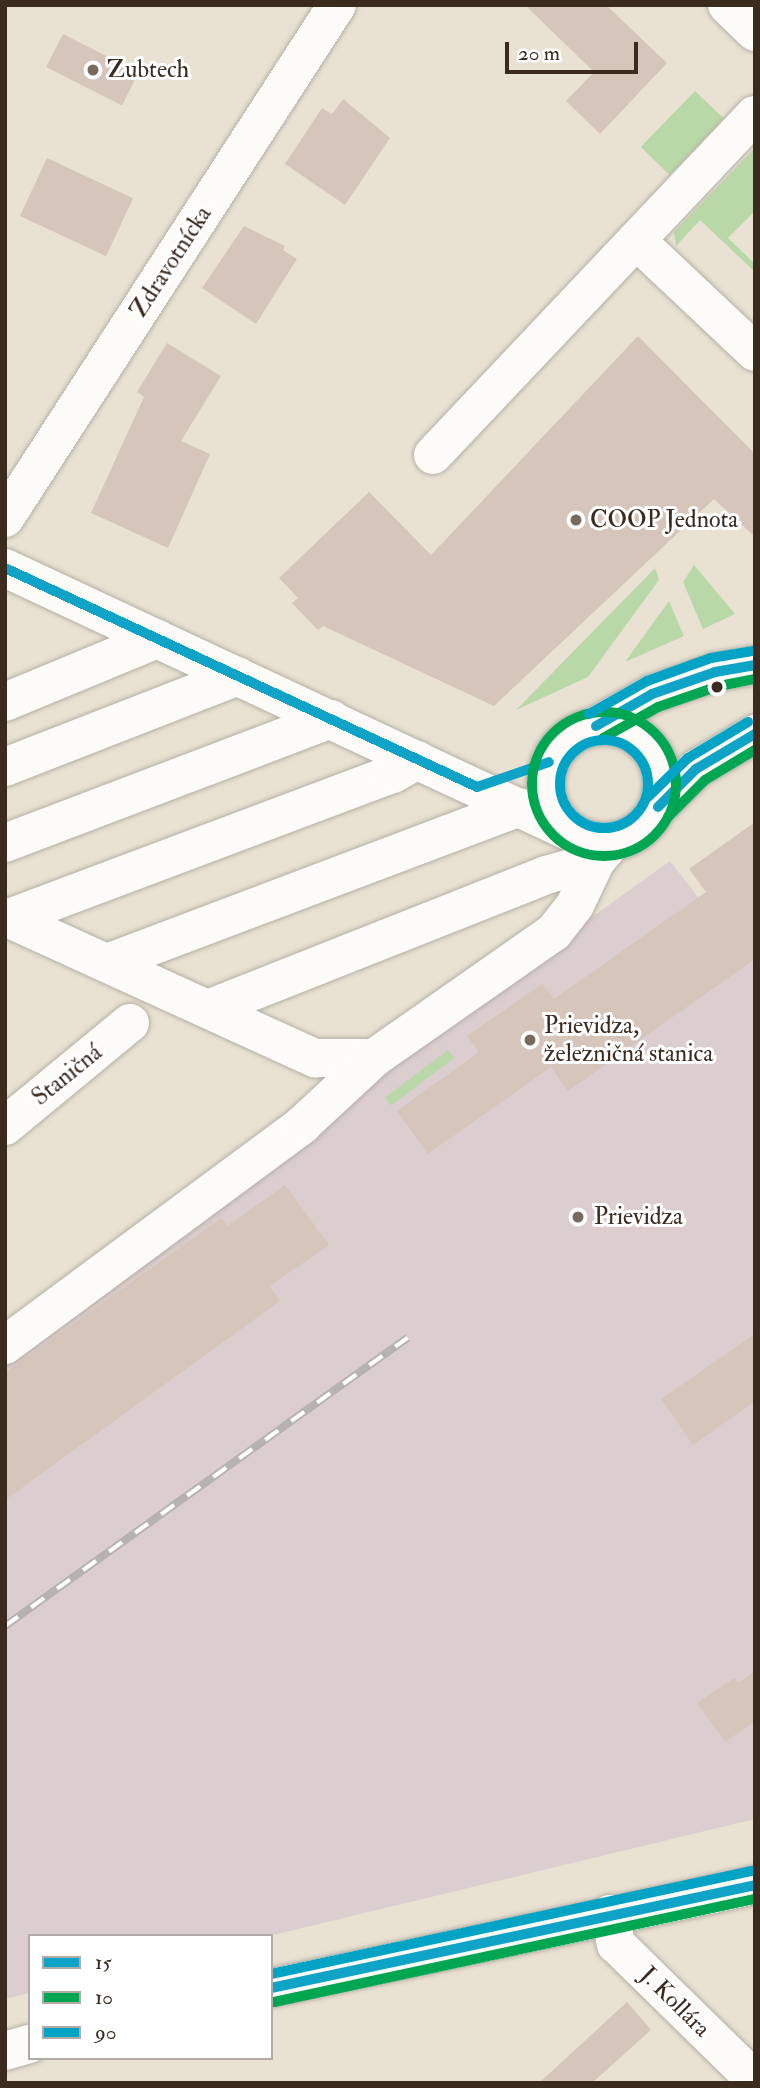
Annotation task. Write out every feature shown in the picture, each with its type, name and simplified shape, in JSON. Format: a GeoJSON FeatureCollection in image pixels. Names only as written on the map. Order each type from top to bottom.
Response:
{"type":"FeatureCollection","features":[{"type":"Feature","properties":{"kind":"street","name":"Zdravotnícka"},"geometry":{"type":"LineString","coordinates":[[5,518],[337,5]]}},
{"type":"Feature","properties":{"kind":"street"},"geometry":{"type":"LineString","coordinates":[[727,5],[755,32]]}},
{"type":"Feature","properties":{"kind":"street"},"geometry":{"type":"LineString","coordinates":[[433,454],[755,114]]}},
{"type":"Feature","properties":{"kind":"street"},"geometry":{"type":"LineString","coordinates":[[636,240],[755,352]]}},
{"type":"Feature","properties":{"kind":"street"},"geometry":{"type":"LineString","coordinates":[[5,568],[596,842],[604,852]]}},
{"type":"Feature","properties":{"kind":"street"},"geometry":{"type":"LineString","coordinates":[[5,702],[157,639]]}},
{"type":"Feature","properties":{"kind":"street"},"geometry":{"type":"LineString","coordinates":[[568,831],[549,807],[545,777],[549,762],[568,738],[596,726],[652,694],[715,672],[755,665]]}},
{"type":"Feature","properties":{"kind":"street"},"geometry":{"type":"LineString","coordinates":[[5,766],[238,676]]}},
{"type":"Feature","properties":{"kind":"street"},"geometry":{"type":"LineString","coordinates":[[5,843],[331,719]]}},
{"type":"Feature","properties":{"kind":"street"},"geometry":{"type":"LineString","coordinates":[[596,726],[626,730],[650,748],[662,776],[658,807]]}},
{"type":"Feature","properties":{"kind":"street"},"geometry":{"type":"LineString","coordinates":[[208,1009],[604,852],[640,831],[658,807],[695,769],[755,734]]}},
{"type":"Feature","properties":{"kind":"street"},"geometry":{"type":"LineString","coordinates":[[7,917],[393,774],[417,760]]}},
{"type":"Feature","properties":{"kind":"street"},"geometry":{"type":"LineString","coordinates":[[477,787],[549,762]]}},
{"type":"Feature","properties":{"kind":"street"},"geometry":{"type":"LineString","coordinates":[[107,963],[519,807]]}},
{"type":"Feature","properties":{"kind":"street"},"geometry":{"type":"LineString","coordinates":[[5,1345],[302,1125],[374,1058],[554,932],[575,905],[604,852]]}},
{"type":"Feature","properties":{"kind":"street"},"geometry":{"type":"LineString","coordinates":[[7,917],[315,1058],[374,1058]]}},
{"type":"Feature","properties":{"kind":"street","name":"Staničná"},"geometry":{"type":"LineString","coordinates":[[5,1126],[130,1023]]}},
{"type":"Feature","properties":{"kind":"street"},"geometry":{"type":"LineString","coordinates":[[273,1987],[755,1885]]}},
{"type":"Feature","properties":{"kind":"street","name":"J. Kollára"},"geometry":{"type":"LineString","coordinates":[[610,1914],[616,1944],[755,2080]]}},
{"type":"Feature","properties":{"kind":"street"},"geometry":{"type":"LineString","coordinates":[[5,2051],[28,2045]]}},
{"type":"Feature","properties":{"kind":"shaded area"},"geometry":{"type":"Polygon","coordinates":[[[670,861],[747,960],[755,955],[755,1819],[273,1935],[28,1934],[28,1993],[5,1999],[5,1339],[670,861]]]}},
{"type":"Feature","properties":{"kind":"green space"},"geometry":{"type":"Polygon","coordinates":[[[695,91],[724,119],[670,175],[641,147],[695,91]]]}},
{"type":"Feature","properties":{"kind":"green space"},"geometry":{"type":"Polygon","coordinates":[[[755,148],[755,211],[728,238],[755,264],[755,272],[700,220],[676,246],[674,232],[755,148]]]}},
{"type":"Feature","properties":{"kind":"green space"},"geometry":{"type":"Polygon","coordinates":[[[694,565],[735,614],[703,629],[683,582],[694,565]]]}},
{"type":"Feature","properties":{"kind":"green space"},"geometry":{"type":"Polygon","coordinates":[[[655,568],[659,580],[588,677],[516,710],[655,568]]]}},
{"type":"Feature","properties":{"kind":"green space"},"geometry":{"type":"Polygon","coordinates":[[[669,601],[684,636],[625,662],[669,601]]]}},
{"type":"Feature","properties":{"kind":"green space"},"geometry":{"type":"Polygon","coordinates":[[[448,1050],[454,1058],[391,1106],[385,1098],[448,1050]]]}},
{"type":"Feature","properties":{"kind":"building"},"geometry":{"type":"Polygon","coordinates":[[[525,5],[606,5],[667,63],[600,134],[566,101],[594,72],[525,5]]]}},
{"type":"Feature","properties":{"kind":"building","name":"Zubtech"},"geometry":{"type":"Polygon","coordinates":[[[63,34],[139,73],[122,106],[46,67],[63,34]]]}},
{"type":"Feature","properties":{"kind":"building"},"geometry":{"type":"Polygon","coordinates":[[[343,99],[390,138],[345,205],[285,164],[322,108],[332,114],[343,99]]]}},
{"type":"Feature","properties":{"kind":"building"},"geometry":{"type":"Polygon","coordinates":[[[47,158],[133,198],[106,256],[20,216],[47,158]]]}},
{"type":"Feature","properties":{"kind":"building"},"geometry":{"type":"Polygon","coordinates":[[[244,226],[285,246],[283,250],[297,259],[256,324],[202,288],[244,226]]]}},
{"type":"Feature","properties":{"kind":"building","name":"COOP Jednota"},"geometry":{"type":"Polygon","coordinates":[[[638,336],[755,454],[755,537],[714,499],[494,706],[323,626],[318,630],[292,603],[298,598],[279,578],[369,492],[431,555],[638,336]]]}},
{"type":"Feature","properties":{"kind":"building"},"geometry":{"type":"Polygon","coordinates":[[[167,343],[221,376],[181,441],[210,454],[168,548],[91,513],[144,397],[137,392],[167,343]]]}},
{"type":"Feature","properties":{"kind":"building"},"geometry":{"type":"Polygon","coordinates":[[[755,822],[755,959],[568,1091],[551,1067],[428,1154],[397,1111],[479,1052],[467,1036],[542,984],[554,999],[706,892],[689,869],[755,822]]]}},
{"type":"Feature","properties":{"kind":"building"},"geometry":{"type":"Polygon","coordinates":[[[285,1185],[329,1245],[270,1286],[280,1301],[5,1500],[5,1373],[221,1218],[227,1226],[285,1185]]]}},
{"type":"Feature","properties":{"kind":"building"},"geometry":{"type":"Polygon","coordinates":[[[755,1334],[755,1401],[693,1445],[661,1399],[755,1334]]]}},
{"type":"Feature","properties":{"kind":"building"},"geometry":{"type":"Polygon","coordinates":[[[755,1671],[755,1721],[725,1742],[697,1703],[734,1678],[738,1683],[755,1671]]]}},
{"type":"Feature","properties":{"kind":"building"},"geometry":{"type":"Polygon","coordinates":[[[627,2002],[651,2030],[592,2083],[539,2083],[627,2002]]]}},
{"type":"Feature","properties":{"kind":"railway"},"geometry":{"type":"LineString","coordinates":[[5,1626],[408,1338]]}},
{"type":"Feature","properties":{"kind":"transit line","name":"15"},"geometry":{"type":"LineString","coordinates":[[5,568],[477,787],[549,762]]}},
{"type":"Feature","properties":{"kind":"transit line","name":"90"},"geometry":{"type":"LineString","coordinates":[[589,714],[647,681],[711,658],[753,651]]}},
{"type":"Feature","properties":{"kind":"transit line","name":"15"},"geometry":{"type":"LineString","coordinates":[[596,726],[652,694],[715,672],[755,665]]}},
{"type":"Feature","properties":{"kind":"transit line","name":"10"},"geometry":{"type":"LineString","coordinates":[[603,738],[658,707],[719,686],[755,679]]}},
{"type":"Feature","properties":{"kind":"transit line","name":"10"},"geometry":{"type":"LineString","coordinates":[[604,712],[632,717],[655,733],[671,756],[676,784],[671,812],[655,835],[632,851],[604,856],[576,851],[553,835],[537,812],[532,784],[537,756],[553,733],[576,717],[604,712]]}},
{"type":"Feature","properties":{"kind":"transit line","name":"90"},"geometry":{"type":"LineString","coordinates":[[648,797],[688,758],[748,722]]}},
{"type":"Feature","properties":{"kind":"transit line","name":"15"},"geometry":{"type":"LineString","coordinates":[[658,807],[696,769],[755,734]]}},
{"type":"Feature","properties":{"kind":"transit line","name":"90"},"geometry":{"type":"LineString","coordinates":[[595,740],[613,740],[629,747],[641,759],[648,775],[648,784],[648,793],[641,809],[629,821],[613,828],[595,828],[579,821],[567,809],[560,793],[560,775],[567,759],[579,747],[595,740]]}},
{"type":"Feature","properties":{"kind":"transit line","name":"10"},"geometry":{"type":"LineString","coordinates":[[668,817],[705,780],[755,750]]}},
{"type":"Feature","properties":{"kind":"transit line","name":"90"},"geometry":{"type":"LineString","coordinates":[[273,1974],[752,1871]]}},
{"type":"Feature","properties":{"kind":"transit line","name":"15"},"geometry":{"type":"LineString","coordinates":[[273,1988],[755,1885]]}},
{"type":"Feature","properties":{"kind":"transit line","name":"10"},"geometry":{"type":"LineString","coordinates":[[274,2002],[755,1899]]}},
{"type":"Feature","properties":{"kind":"place","name":"Zubtech"},"geometry":{"type":"Point","coordinates":[93,70]}},
{"type":"Feature","properties":{"kind":"place","name":"COOP Jednota"},"geometry":{"type":"Point","coordinates":[576,520]}},
{"type":"Feature","properties":{"kind":"place","name":"Prievidza, železničná stanica"},"geometry":{"type":"Point","coordinates":[530,1040]}},
{"type":"Feature","properties":{"kind":"place","name":"Prievidza"},"geometry":{"type":"Point","coordinates":[578,1217]}}]}
